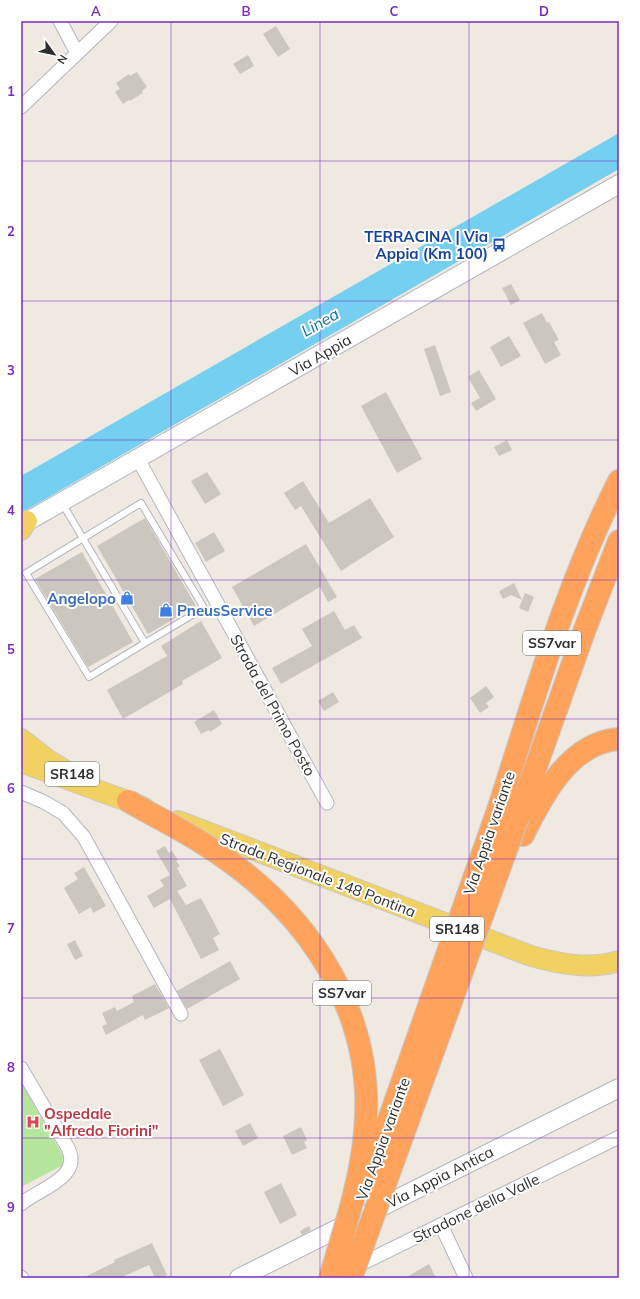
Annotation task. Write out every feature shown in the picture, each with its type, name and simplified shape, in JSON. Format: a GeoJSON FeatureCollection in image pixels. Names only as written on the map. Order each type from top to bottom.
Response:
{"type":"FeatureCollection","features":[{"type":"Feature","properties":{"kind":"highway","name":"Via Appia variante"},"geometry":{"type":"LineString","coordinates":[[352,1278],[477,930],[515,816],[546,659],[579,571],[619,481]]}},
{"type":"Feature","properties":{"kind":"highway","name":"Via Appia variante"},"geometry":{"type":"LineString","coordinates":[[332,1278],[394,1108],[515,816],[619,541]]}},
{"type":"Feature","properties":{"kind":"highway"},"geometry":{"type":"LineString","coordinates":[[515,816],[573,760],[596,744],[607,740],[619,739]]}},
{"type":"Feature","properties":{"kind":"highway","name":"SS7var"},"geometry":{"type":"LineString","coordinates":[[128,801],[210,847],[257,882],[306,934],[321,955],[342,993],[359,1042],[366,1095],[366,1121],[358,1174],[332,1278]]}},
{"type":"Feature","properties":{"kind":"main road","name":"Via Appia"},"geometry":{"type":"LineString","coordinates":[[23,525],[60,502],[619,184]]}},
{"type":"Feature","properties":{"kind":"main road","name":"SR148"},"geometry":{"type":"LineString","coordinates":[[21,739],[53,763],[128,801]]}},
{"type":"Feature","properties":{"kind":"main road","name":"Strada Regionale 148 Pontina"},"geometry":{"type":"LineString","coordinates":[[25,764],[128,801],[490,941],[546,960],[587,966],[619,961]]}},
{"type":"Feature","properties":{"kind":"main road","name":"Via Appia Antica"},"geometry":{"type":"LineString","coordinates":[[239,1278],[619,1088]]}},
{"type":"Feature","properties":{"kind":"street"},"geometry":{"type":"LineString","coordinates":[[60,21],[78,53]]}},
{"type":"Feature","properties":{"kind":"street"},"geometry":{"type":"LineString","coordinates":[[21,107],[111,21]]}},
{"type":"Feature","properties":{"kind":"street","name":"Strada del Primo Posto"},"geometry":{"type":"LineString","coordinates":[[138,459],[327,803]]}},
{"type":"Feature","properties":{"kind":"street"},"geometry":{"type":"LineString","coordinates":[[21,792],[63,812],[84,837],[180,1014]]}},
{"type":"Feature","properties":{"kind":"street"},"geometry":{"type":"LineString","coordinates":[[21,1068],[68,1148],[72,1160],[70,1168],[64,1176],[21,1204]]}},
{"type":"Feature","properties":{"kind":"street","name":"Stradone della Valle"},"geometry":{"type":"LineString","coordinates":[[332,1278],[619,1137]]}},
{"type":"Feature","properties":{"kind":"street"},"geometry":{"type":"LineString","coordinates":[[441,1225],[466,1278]]}},
{"type":"Feature","properties":{"kind":"lane"},"geometry":{"type":"LineString","coordinates":[[60,502],[145,643]]}},
{"type":"Feature","properties":{"kind":"lane"},"geometry":{"type":"LineString","coordinates":[[141,503],[204,608],[89,677],[26,573],[82,539],[141,503]]}},
{"type":"Feature","properties":{"kind":"green space","name":"Ospedale \"Alfredo Fiorini\""},"geometry":{"type":"Polygon","coordinates":[[[21,1082],[67,1163],[21,1187],[21,1082]]]}},
{"type":"Feature","properties":{"kind":"water","name":"Linea"},"geometry":{"type":"Polygon","coordinates":[[[619,133],[619,169],[21,513],[21,476],[619,133]]]}},
{"type":"Feature","properties":{"kind":"building"},"geometry":{"type":"Polygon","coordinates":[[[276,26],[290,49],[278,57],[263,34],[276,26]]]}},
{"type":"Feature","properties":{"kind":"building"},"geometry":{"type":"Polygon","coordinates":[[[248,55],[254,66],[240,74],[233,64],[248,55]]]}},
{"type":"Feature","properties":{"kind":"building"},"geometry":{"type":"Polygon","coordinates":[[[137,72],[147,87],[142,91],[143,93],[123,104],[115,92],[120,89],[116,83],[129,74],[130,76],[137,72]]]}},
{"type":"Feature","properties":{"kind":"building"},"geometry":{"type":"Polygon","coordinates":[[[511,284],[520,300],[511,305],[502,288],[511,284]]]}},
{"type":"Feature","properties":{"kind":"building"},"geometry":{"type":"Polygon","coordinates":[[[542,313],[559,340],[554,342],[561,355],[545,364],[523,323],[542,313]]]}},
{"type":"Feature","properties":{"kind":"building"},"geometry":{"type":"Polygon","coordinates":[[[509,336],[521,356],[501,367],[490,347],[509,336]]]}},
{"type":"Feature","properties":{"kind":"building"},"geometry":{"type":"Polygon","coordinates":[[[435,345],[451,392],[440,396],[424,349],[435,345]]]}},
{"type":"Feature","properties":{"kind":"building"},"geometry":{"type":"Polygon","coordinates":[[[479,370],[496,399],[476,411],[471,403],[480,398],[468,377],[479,370]]]}},
{"type":"Feature","properties":{"kind":"building"},"geometry":{"type":"Polygon","coordinates":[[[386,392],[422,459],[397,473],[361,406],[386,392]]]}},
{"type":"Feature","properties":{"kind":"building"},"geometry":{"type":"Polygon","coordinates":[[[507,440],[512,450],[499,456],[494,447],[507,440]]]}},
{"type":"Feature","properties":{"kind":"building"},"geometry":{"type":"Polygon","coordinates":[[[207,472],[221,494],[205,504],[191,481],[207,472]]]}},
{"type":"Feature","properties":{"kind":"building"},"geometry":{"type":"Polygon","coordinates":[[[303,481],[329,523],[370,498],[394,537],[341,571],[301,506],[295,510],[284,493],[303,481]]]}},
{"type":"Feature","properties":{"kind":"building"},"geometry":{"type":"Polygon","coordinates":[[[145,518],[196,606],[148,634],[97,546],[145,518]]]}},
{"type":"Feature","properties":{"kind":"building"},"geometry":{"type":"Polygon","coordinates":[[[214,532],[225,551],[206,562],[195,543],[214,532]]]}},
{"type":"Feature","properties":{"kind":"building"},"geometry":{"type":"Polygon","coordinates":[[[306,544],[337,597],[328,602],[320,587],[254,626],[232,587],[306,544]]]}},
{"type":"Feature","properties":{"kind":"building"},"geometry":{"type":"Polygon","coordinates":[[[82,552],[133,642],[88,667],[35,579],[82,552]]]}},
{"type":"Feature","properties":{"kind":"building"},"geometry":{"type":"Polygon","coordinates":[[[514,583],[522,600],[511,595],[503,599],[499,591],[514,583]]]}},
{"type":"Feature","properties":{"kind":"building"},"geometry":{"type":"Polygon","coordinates":[[[525,593],[534,597],[528,612],[519,608],[525,593]]]}},
{"type":"Feature","properties":{"kind":"building"},"geometry":{"type":"Polygon","coordinates":[[[334,611],[345,630],[354,625],[362,638],[281,684],[272,668],[312,646],[302,629],[334,611]]]}},
{"type":"Feature","properties":{"kind":"building"},"geometry":{"type":"Polygon","coordinates":[[[201,621],[222,658],[182,681],[183,684],[123,719],[107,690],[167,656],[161,646],[201,621]]]}},
{"type":"Feature","properties":{"kind":"building"},"geometry":{"type":"Polygon","coordinates":[[[486,686],[494,697],[486,703],[489,707],[480,713],[470,698],[486,686]]]}},
{"type":"Feature","properties":{"kind":"building"},"geometry":{"type":"Polygon","coordinates":[[[333,692],[339,702],[324,711],[318,701],[333,692]]]}},
{"type":"Feature","properties":{"kind":"building"},"geometry":{"type":"Polygon","coordinates":[[[214,710],[222,724],[210,732],[209,730],[201,734],[194,722],[214,710]]]}},
{"type":"Feature","properties":{"kind":"building"},"geometry":{"type":"Polygon","coordinates":[[[165,846],[169,853],[172,851],[178,860],[176,861],[180,866],[177,868],[187,886],[177,891],[186,905],[201,898],[220,934],[213,938],[219,950],[201,959],[170,899],[154,908],[147,896],[164,886],[160,880],[170,875],[156,851],[165,846]]]}},
{"type":"Feature","properties":{"kind":"building"},"geometry":{"type":"Polygon","coordinates":[[[84,867],[106,906],[93,913],[91,907],[79,914],[64,888],[78,879],[74,873],[84,867]]]}},
{"type":"Feature","properties":{"kind":"building"},"geometry":{"type":"Polygon","coordinates":[[[75,940],[83,956],[75,960],[67,944],[75,940]]]}},
{"type":"Feature","properties":{"kind":"building"},"geometry":{"type":"Polygon","coordinates":[[[230,961],[240,979],[187,1009],[177,991],[230,961]]]}},
{"type":"Feature","properties":{"kind":"building"},"geometry":{"type":"Polygon","coordinates":[[[155,984],[169,1008],[145,1020],[143,1015],[106,1035],[102,1026],[107,1024],[102,1013],[115,1007],[117,1011],[134,1002],[132,996],[155,984]]]}},
{"type":"Feature","properties":{"kind":"building"},"geometry":{"type":"Polygon","coordinates":[[[220,1049],[244,1095],[223,1106],[199,1060],[220,1049]]]}},
{"type":"Feature","properties":{"kind":"building"},"geometry":{"type":"Polygon","coordinates":[[[250,1123],[258,1138],[243,1146],[235,1131],[250,1123]]]}},
{"type":"Feature","properties":{"kind":"building"},"geometry":{"type":"Polygon","coordinates":[[[301,1127],[307,1140],[304,1142],[307,1148],[292,1155],[283,1136],[301,1127]]]}},
{"type":"Feature","properties":{"kind":"building"},"geometry":{"type":"Polygon","coordinates":[[[281,1183],[297,1215],[280,1224],[264,1192],[281,1183]]]}},
{"type":"Feature","properties":{"kind":"building"},"geometry":{"type":"Polygon","coordinates":[[[309,1226],[311,1230],[302,1235],[300,1231],[309,1226]]]}},
{"type":"Feature","properties":{"kind":"building"},"geometry":{"type":"Polygon","coordinates":[[[152,1243],[167,1275],[155,1278],[149,1265],[120,1278],[83,1278],[115,1262],[114,1260],[152,1243]]]}},
{"type":"Feature","properties":{"kind":"building"},"geometry":{"type":"Polygon","coordinates":[[[429,1264],[436,1278],[405,1278],[429,1264]]]}},
{"type":"Feature","properties":{"kind":"place","name":"TERRACINA | Via Appia (Km 100)"},"geometry":{"type":"Point","coordinates":[499,245]}},
{"type":"Feature","properties":{"kind":"place","name":"Angelopo"},"geometry":{"type":"Point","coordinates":[127,598]}},
{"type":"Feature","properties":{"kind":"place","name":"PneusService"},"geometry":{"type":"Point","coordinates":[166,610]}},
{"type":"Feature","properties":{"kind":"place","name":"Ospedale \"Alfredo Fiorini\""},"geometry":{"type":"Point","coordinates":[33,1122]}}]}
